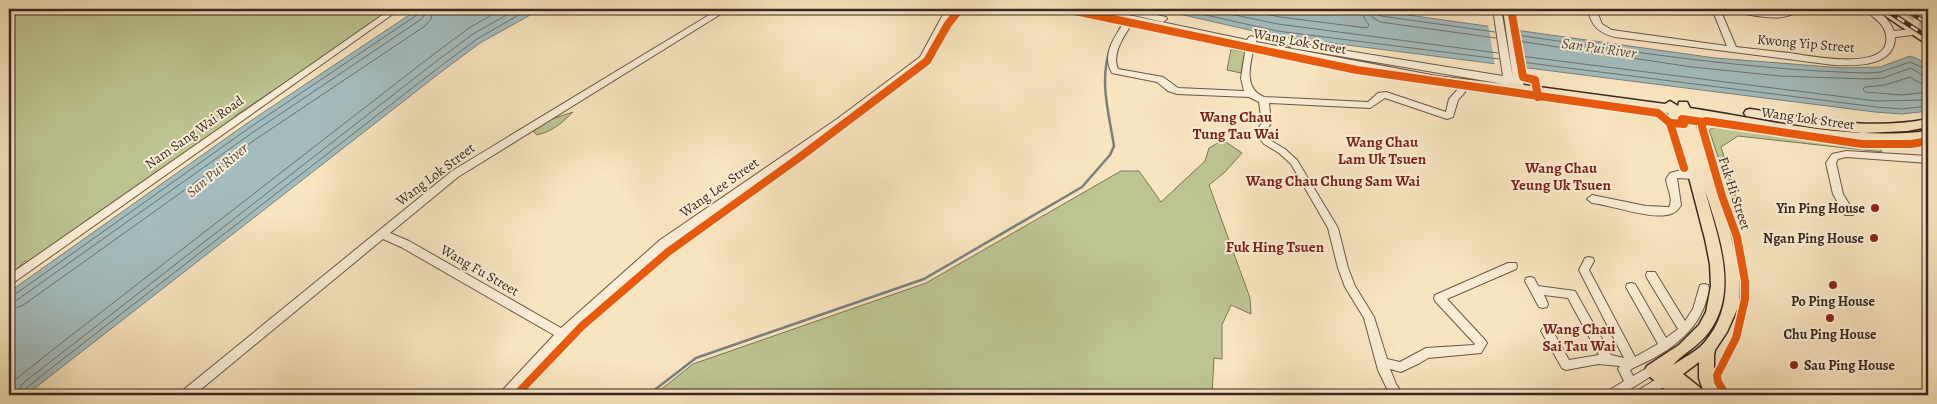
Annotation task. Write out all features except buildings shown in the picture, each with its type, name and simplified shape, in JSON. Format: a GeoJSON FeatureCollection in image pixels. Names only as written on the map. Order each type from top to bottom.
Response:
{"type":"FeatureCollection","features":[{"type":"Feature","properties":{"kind":"main road"},"geometry":{"type":"LineString","coordinates":[[1880,9],[1928,42]]}},
{"type":"Feature","properties":{"kind":"main road","name":"Wang Lok Street"},"geometry":{"type":"LineString","coordinates":[[1513,81],[1851,137],[1891,139],[1928,135]]}},
{"type":"Feature","properties":{"kind":"main road","name":"Wang Lok Street"},"geometry":{"type":"LineString","coordinates":[[1677,107],[1855,127],[1907,127],[1928,123]]}},
{"type":"Feature","properties":{"kind":"main road","name":"Fuk Hi Street"},"geometry":{"type":"LineString","coordinates":[[1662,372],[1692,343],[1709,320],[1717,297],[1718,281],[1715,250],[1677,107]]}},
{"type":"Feature","properties":{"kind":"main road","name":"Fuk Hi Street"},"geometry":{"type":"LineString","coordinates":[[1662,372],[1708,348],[1722,328],[1732,305],[1734,289],[1733,273],[1720,217],[1677,107]]}},
{"type":"Feature","properties":{"kind":"main road"},"geometry":{"type":"LineString","coordinates":[[1708,348],[1704,366],[1705,376],[1713,395]]}},
{"type":"Feature","properties":{"kind":"main road"},"geometry":{"type":"LineString","coordinates":[[1662,372],[1680,395]]}},
{"type":"Feature","properties":{"kind":"main road"},"geometry":{"type":"LineString","coordinates":[[1662,372],[1699,395]]}},
{"type":"Feature","properties":{"kind":"street","name":"Nam Sang Wai Road"},"geometry":{"type":"LineString","coordinates":[[9,280],[396,9]]}},
{"type":"Feature","properties":{"kind":"street","name":"Wang Lok Street"},"geometry":{"type":"LineString","coordinates":[[186,395],[448,180],[485,154],[725,9]]}},
{"type":"Feature","properties":{"kind":"street","name":"Wang Lee Street"},"geometry":{"type":"LineString","coordinates":[[504,395],[562,334],[664,243],[854,111],[923,59],[950,9]]}},
{"type":"Feature","properties":{"kind":"street","name":"Wang Lok Street"},"geometry":{"type":"LineString","coordinates":[[1089,9],[1463,82],[1513,81]]}},
{"type":"Feature","properties":{"kind":"street","name":"Wang Lok Street"},"geometry":{"type":"LineString","coordinates":[[1119,9],[1251,42],[1513,81]]}},
{"type":"Feature","properties":{"kind":"street"},"geometry":{"type":"LineString","coordinates":[[1497,9],[1513,81]]}},
{"type":"Feature","properties":{"kind":"street"},"geometry":{"type":"LineString","coordinates":[[1507,9],[1513,81]]}},
{"type":"Feature","properties":{"kind":"street","name":"Kwong Yip Street"},"geometry":{"type":"LineString","coordinates":[[1592,9],[1595,24],[1609,33],[1818,60],[1864,61],[1885,53],[1892,42],[1891,36]]}},
{"type":"Feature","properties":{"kind":"street"},"geometry":{"type":"LineString","coordinates":[[1716,9],[1733,49]]}},
{"type":"Feature","properties":{"kind":"street"},"geometry":{"type":"LineString","coordinates":[[1732,9],[1784,14],[1796,9]]}},
{"type":"Feature","properties":{"kind":"street"},"geometry":{"type":"LineString","coordinates":[[1870,9],[1883,20],[1891,36],[1897,33],[1913,32]]}},
{"type":"Feature","properties":{"kind":"street"},"geometry":{"type":"LineString","coordinates":[[1131,18],[1113,52],[1111,66],[1115,71],[1160,79],[1171,89],[1177,91],[1251,94],[1263,100],[1370,105],[1381,95],[1386,95],[1447,116],[1450,115],[1454,99],[1462,90],[1463,82]]}},
{"type":"Feature","properties":{"kind":"street"},"geometry":{"type":"LineString","coordinates":[[1251,42],[1246,82],[1247,89],[1251,94]]}},
{"type":"Feature","properties":{"kind":"street"},"geometry":{"type":"LineString","coordinates":[[1263,100],[1267,117],[1264,131],[1261,134],[1266,142],[1282,151],[1294,162],[1333,228],[1350,287],[1369,318],[1382,363],[1391,387],[1397,395]]}},
{"type":"Feature","properties":{"kind":"street"},"geometry":{"type":"LineString","coordinates":[[1849,212],[1838,194],[1831,163],[1835,156],[1846,154],[1928,160]]}},
{"type":"Feature","properties":{"kind":"street"},"geometry":{"type":"LineString","coordinates":[[1592,199],[1615,202],[1640,209],[1668,211],[1676,205],[1673,176],[1679,173],[1694,175]]}},
{"type":"Feature","properties":{"kind":"street","name":"Wang Fu Street"},"geometry":{"type":"LineString","coordinates":[[382,234],[406,244],[562,334]]}},
{"type":"Feature","properties":{"kind":"street"},"geometry":{"type":"LineString","coordinates":[[1589,261],[1584,270],[1631,363]]}},
{"type":"Feature","properties":{"kind":"street"},"geometry":{"type":"LineString","coordinates":[[1382,363],[1400,367],[1426,353],[1477,350],[1481,343],[1439,298],[1512,266]]}},
{"type":"Feature","properties":{"kind":"street"},"geometry":{"type":"LineString","coordinates":[[1651,275],[1684,330]]}},
{"type":"Feature","properties":{"kind":"street"},"geometry":{"type":"LineString","coordinates":[[1543,304],[1534,286],[1571,294],[1607,359]]}},
{"type":"Feature","properties":{"kind":"street"},"geometry":{"type":"LineString","coordinates":[[1631,287],[1664,345]]}},
{"type":"Feature","properties":{"kind":"street"},"geometry":{"type":"LineString","coordinates":[[1631,383],[1624,370],[1631,363],[1642,359],[1684,330],[1698,313],[1704,288]]}},
{"type":"Feature","properties":{"kind":"street"},"geometry":{"type":"LineString","coordinates":[[1547,331],[1566,365],[1607,359],[1631,363]]}},
{"type":"Feature","properties":{"kind":"street","name":"Fuk Hi Street"},"geometry":{"type":"LineString","coordinates":[[1612,395],[1631,383],[1662,372]]}},
{"type":"Feature","properties":{"kind":"street","name":"Fuk Hi Street"},"geometry":{"type":"LineString","coordinates":[[1641,395],[1662,372]]}},
{"type":"Feature","properties":{"kind":"green space"},"geometry":{"type":"Polygon","coordinates":[[[9,9],[396,9],[235,116],[236,122],[31,264],[25,261],[9,277],[9,9]]]}},
{"type":"Feature","properties":{"kind":"green space"},"geometry":{"type":"Polygon","coordinates":[[[1231,49],[1245,52],[1241,73],[1227,70],[1231,49]]]}},
{"type":"Feature","properties":{"kind":"green space"},"geometry":{"type":"Polygon","coordinates":[[[573,112],[553,129],[537,135],[532,130],[546,121],[573,112]]]}},
{"type":"Feature","properties":{"kind":"green space"},"geometry":{"type":"Polygon","coordinates":[[[1715,127],[1880,148],[1882,152],[1738,136],[1721,147],[1737,199],[1732,198],[1709,130],[1715,127]]]}},
{"type":"Feature","properties":{"kind":"green space"},"geometry":{"type":"Polygon","coordinates":[[[1223,140],[1242,153],[1225,172],[1209,185],[1250,298],[1251,314],[1231,305],[1222,325],[1222,359],[1214,358],[1212,395],[654,395],[693,364],[926,283],[1121,171],[1139,171],[1161,202],[1205,161],[1209,148],[1223,140]]]}},
{"type":"Feature","properties":{"kind":"water"},"geometry":{"type":"Polygon","coordinates":[[[418,9],[541,9],[480,43],[441,72],[26,395],[9,395],[9,306],[11,303],[9,302],[9,292],[246,124],[418,9]]]}},
{"type":"Feature","properties":{"kind":"water","name":"San Pui River"},"geometry":{"type":"Polygon","coordinates":[[[1157,9],[1365,9],[1715,58],[1843,68],[1880,67],[1910,56],[1928,66],[1928,111],[1902,114],[1875,112],[1276,36],[1157,9]]]}},
{"type":"Feature","properties":{"kind":"pier"},"geometry":{"type":"Polygon","coordinates":[[[1488,24],[1518,28],[1526,70],[1495,66],[1488,24]]]}},
{"type":"Feature","properties":{"kind":"waterway"},"geometry":{"type":"LineString","coordinates":[[1117,35],[1122,24]]}},
{"type":"Feature","properties":{"kind":"waterway"},"geometry":{"type":"LineString","coordinates":[[648,395],[696,358],[924,279],[1082,187],[1110,155],[1114,146],[1105,85],[1105,73],[1110,49]]}},
{"type":"Feature","properties":{"kind":"tunnel"},"geometry":{"type":"LineString","coordinates":[[1907,9],[1928,26]]}},
{"type":"Feature","properties":{"kind":"railway"},"geometry":{"type":"LineString","coordinates":[[1884,9],[1928,37]]}},
{"type":"Feature","properties":{"kind":"railway"},"geometry":{"type":"LineString","coordinates":[[1905,9],[1928,24]]}},
{"type":"Feature","properties":{"kind":"cycle path"},"geometry":{"type":"LineString","coordinates":[[516,395],[582,326],[668,252],[800,157],[927,61],[948,24],[960,9]]}},
{"type":"Feature","properties":{"kind":"cycle path"},"geometry":{"type":"LineString","coordinates":[[1065,9],[1357,70],[1658,113],[1670,123],[1684,168]]}},
{"type":"Feature","properties":{"kind":"cycle path"},"geometry":{"type":"LineString","coordinates":[[1511,9],[1523,77],[1535,80],[1538,97]]}},
{"type":"Feature","properties":{"kind":"cycle path"},"geometry":{"type":"LineString","coordinates":[[1670,123],[1684,124],[1682,119],[1703,122],[1702,127],[1722,196],[1737,237],[1745,281],[1745,299],[1736,338],[1717,375],[1718,382],[1726,395]]}},
{"type":"Feature","properties":{"kind":"cycle path"},"geometry":{"type":"LineString","coordinates":[[1706,121],[1862,144],[1911,144],[1928,141]]}},
{"type":"Feature","properties":{"kind":"place","name":"Yin Ping House"},"geometry":{"type":"Point","coordinates":[1875,208]}},
{"type":"Feature","properties":{"kind":"place","name":"Ngan Ping House"},"geometry":{"type":"Point","coordinates":[1874,238]}},
{"type":"Feature","properties":{"kind":"place","name":"Po Ping House"},"geometry":{"type":"Point","coordinates":[1833,285]}},
{"type":"Feature","properties":{"kind":"place","name":"Chu Ping House"},"geometry":{"type":"Point","coordinates":[1830,318]}},
{"type":"Feature","properties":{"kind":"place","name":"Sau Ping House"},"geometry":{"type":"Point","coordinates":[1794,365]}},
{"type":"Feature","properties":{"kind":"district","name":"Wang Chau Tung Tau Wai"},"geometry":{"type":"Point","coordinates":[1236,126]}},
{"type":"Feature","properties":{"kind":"district","name":"Wang Chau Lam Uk Tsuen"},"geometry":{"type":"Point","coordinates":[1382,150]}},
{"type":"Feature","properties":{"kind":"district","name":"Wang Chau Yeung Uk Tsuen"},"geometry":{"type":"Point","coordinates":[1561,176]}},
{"type":"Feature","properties":{"kind":"district","name":"Wang Chau Chung Sam Wai"},"geometry":{"type":"Point","coordinates":[1333,181]}},
{"type":"Feature","properties":{"kind":"district","name":"Fuk Hing Tsuen"},"geometry":{"type":"Point","coordinates":[1275,247]}},
{"type":"Feature","properties":{"kind":"district","name":"Wang Chau Sai Tau Wai"},"geometry":{"type":"Point","coordinates":[1579,338]}}]}
